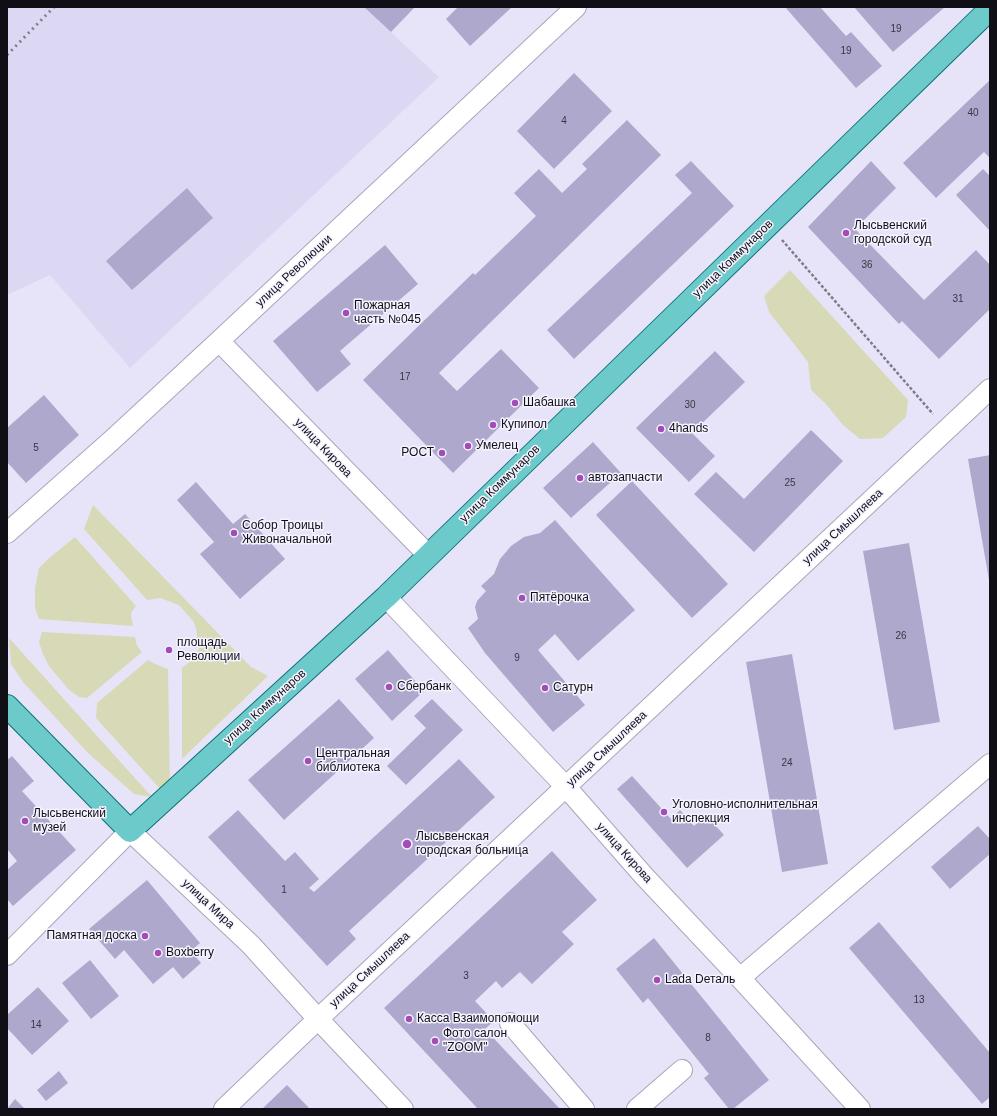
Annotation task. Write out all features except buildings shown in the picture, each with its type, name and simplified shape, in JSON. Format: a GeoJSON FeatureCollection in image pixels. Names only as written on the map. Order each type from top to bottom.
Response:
{"type":"FeatureCollection","features":[{"type":"Feature","properties":{"kind":"main road","name":"улица Коммунаров"},"geometry":{"type":"LineString","coordinates":[[130,831],[386,597],[990,9]]}},
{"type":"Feature","properties":{"kind":"main road","name":"улица Мира"},"geometry":{"type":"LineString","coordinates":[[7,706],[130,831]]}},
{"type":"Feature","properties":{"kind":"street","name":"улица Революции"},"geometry":{"type":"LineString","coordinates":[[8,533],[111,441],[219,341],[576,7]]}},
{"type":"Feature","properties":{"kind":"street","name":"улица Кирова"},"geometry":{"type":"LineString","coordinates":[[219,341],[428,555]]}},
{"type":"Feature","properties":{"kind":"street","name":"улица Смышляева"},"geometry":{"type":"LineString","coordinates":[[224,1109],[990,389]]}},
{"type":"Feature","properties":{"kind":"street","name":"улица Кирова"},"geometry":{"type":"LineString","coordinates":[[386,597],[566,787],[644,876],[860,1109]]}},
{"type":"Feature","properties":{"kind":"street"},"geometry":{"type":"LineString","coordinates":[[740,978],[990,764]]}},
{"type":"Feature","properties":{"kind":"street","name":"улица Коммунаров"},"geometry":{"type":"LineString","coordinates":[[7,956],[130,831]]}},
{"type":"Feature","properties":{"kind":"street","name":"улица Мира"},"geometry":{"type":"LineString","coordinates":[[130,831],[251,945],[403,1109]]}},
{"type":"Feature","properties":{"kind":"street"},"geometry":{"type":"LineString","coordinates":[[510,1023],[584,1109]]}},
{"type":"Feature","properties":{"kind":"street"},"geometry":{"type":"LineString","coordinates":[[637,1109],[682,1070]]}},
{"type":"Feature","properties":{"kind":"path"},"geometry":{"type":"LineString","coordinates":[[768,224],[946,429]]}},
{"type":"Feature","properties":{"kind":"shaded area"},"geometry":{"type":"Polygon","coordinates":[[[7,7],[364,7],[439,77],[130,368],[50,275],[7,295],[7,7]]]}},
{"type":"Feature","properties":{"kind":"green space"},"geometry":{"type":"Polygon","coordinates":[[[790,270],[908,400],[906,417],[883,438],[860,439],[843,425],[825,403],[811,390],[808,362],[769,312],[764,296],[790,270]]]}},
{"type":"Feature","properties":{"kind":"green space"},"geometry":{"type":"Polygon","coordinates":[[[93,505],[251,667],[268,676],[182,759],[182,668],[193,659],[199,649],[196,628],[193,621],[179,605],[160,598],[147,600],[84,529],[93,505]]]}},
{"type":"Feature","properties":{"kind":"green space"},"geometry":{"type":"Polygon","coordinates":[[[75,537],[136,606],[132,611],[131,616],[133,626],[39,619],[35,608],[35,588],[39,568],[75,537]]]}},
{"type":"Feature","properties":{"kind":"green space"},"geometry":{"type":"Polygon","coordinates":[[[42,632],[135,637],[137,646],[142,652],[87,698],[79,697],[69,690],[49,666],[39,642],[42,632]]]}},
{"type":"Feature","properties":{"kind":"green space"},"geometry":{"type":"Polygon","coordinates":[[[9,638],[152,797],[134,794],[88,753],[23,682],[11,664],[9,638]]]}},
{"type":"Feature","properties":{"kind":"green space"},"geometry":{"type":"Polygon","coordinates":[[[148,660],[168,669],[170,786],[161,790],[96,718],[97,703],[148,660]]]}},
{"type":"Feature","properties":{"kind":"railway"},"geometry":{"type":"LineString","coordinates":[[7,55],[54,7]]}},
{"type":"Feature","properties":{"kind":"place","name":"Лысьвенский городской суд"},"geometry":{"type":"Point","coordinates":[846,233]}},
{"type":"Feature","properties":{"kind":"place","name":"Пожарная часть №045"},"geometry":{"type":"Point","coordinates":[346,313]}},
{"type":"Feature","properties":{"kind":"place","name":"Шабашка"},"geometry":{"type":"Point","coordinates":[515,403]}},
{"type":"Feature","properties":{"kind":"place","name":"Купипол"},"geometry":{"type":"Point","coordinates":[493,425]}},
{"type":"Feature","properties":{"kind":"place","name":"4hands"},"geometry":{"type":"Point","coordinates":[661,429]}},
{"type":"Feature","properties":{"kind":"place","name":"Умелец"},"geometry":{"type":"Point","coordinates":[468,446]}},
{"type":"Feature","properties":{"kind":"place","name":"РОСТ"},"geometry":{"type":"Point","coordinates":[442,453]}},
{"type":"Feature","properties":{"kind":"place","name":"автозапчасти"},"geometry":{"type":"Point","coordinates":[580,478]}},
{"type":"Feature","properties":{"kind":"place","name":"Собор Троицы Живоначальной"},"geometry":{"type":"Point","coordinates":[234,533]}},
{"type":"Feature","properties":{"kind":"place","name":"Пятёрочка"},"geometry":{"type":"Point","coordinates":[522,598]}},
{"type":"Feature","properties":{"kind":"place","name":"площадь Революции"},"geometry":{"type":"Point","coordinates":[169,650]}},
{"type":"Feature","properties":{"kind":"place","name":"Сбербанк"},"geometry":{"type":"Point","coordinates":[389,687]}},
{"type":"Feature","properties":{"kind":"place","name":"Сатурн"},"geometry":{"type":"Point","coordinates":[545,688]}},
{"type":"Feature","properties":{"kind":"place","name":"Центральная библиотека"},"geometry":{"type":"Point","coordinates":[308,761]}},
{"type":"Feature","properties":{"kind":"place","name":"Уголовно-исполнительная инспекция"},"geometry":{"type":"Point","coordinates":[664,812]}},
{"type":"Feature","properties":{"kind":"place","name":"Лысьвенский музей"},"geometry":{"type":"Point","coordinates":[25,821]}},
{"type":"Feature","properties":{"kind":"place","name":"Лысьвенская городская больница"},"geometry":{"type":"Point","coordinates":[407,844]}},
{"type":"Feature","properties":{"kind":"place","name":"Памятная доска"},"geometry":{"type":"Point","coordinates":[145,936]}},
{"type":"Feature","properties":{"kind":"place","name":"Boxberry"},"geometry":{"type":"Point","coordinates":[158,953]}},
{"type":"Feature","properties":{"kind":"place","name":"Lada Dеталь"},"geometry":{"type":"Point","coordinates":[657,980]}},
{"type":"Feature","properties":{"kind":"place","name":"Касса Взаимопомощи"},"geometry":{"type":"Point","coordinates":[409,1019]}},
{"type":"Feature","properties":{"kind":"place","name":"Фото салон \"ZOOM\""},"geometry":{"type":"Point","coordinates":[435,1041]}}]}
